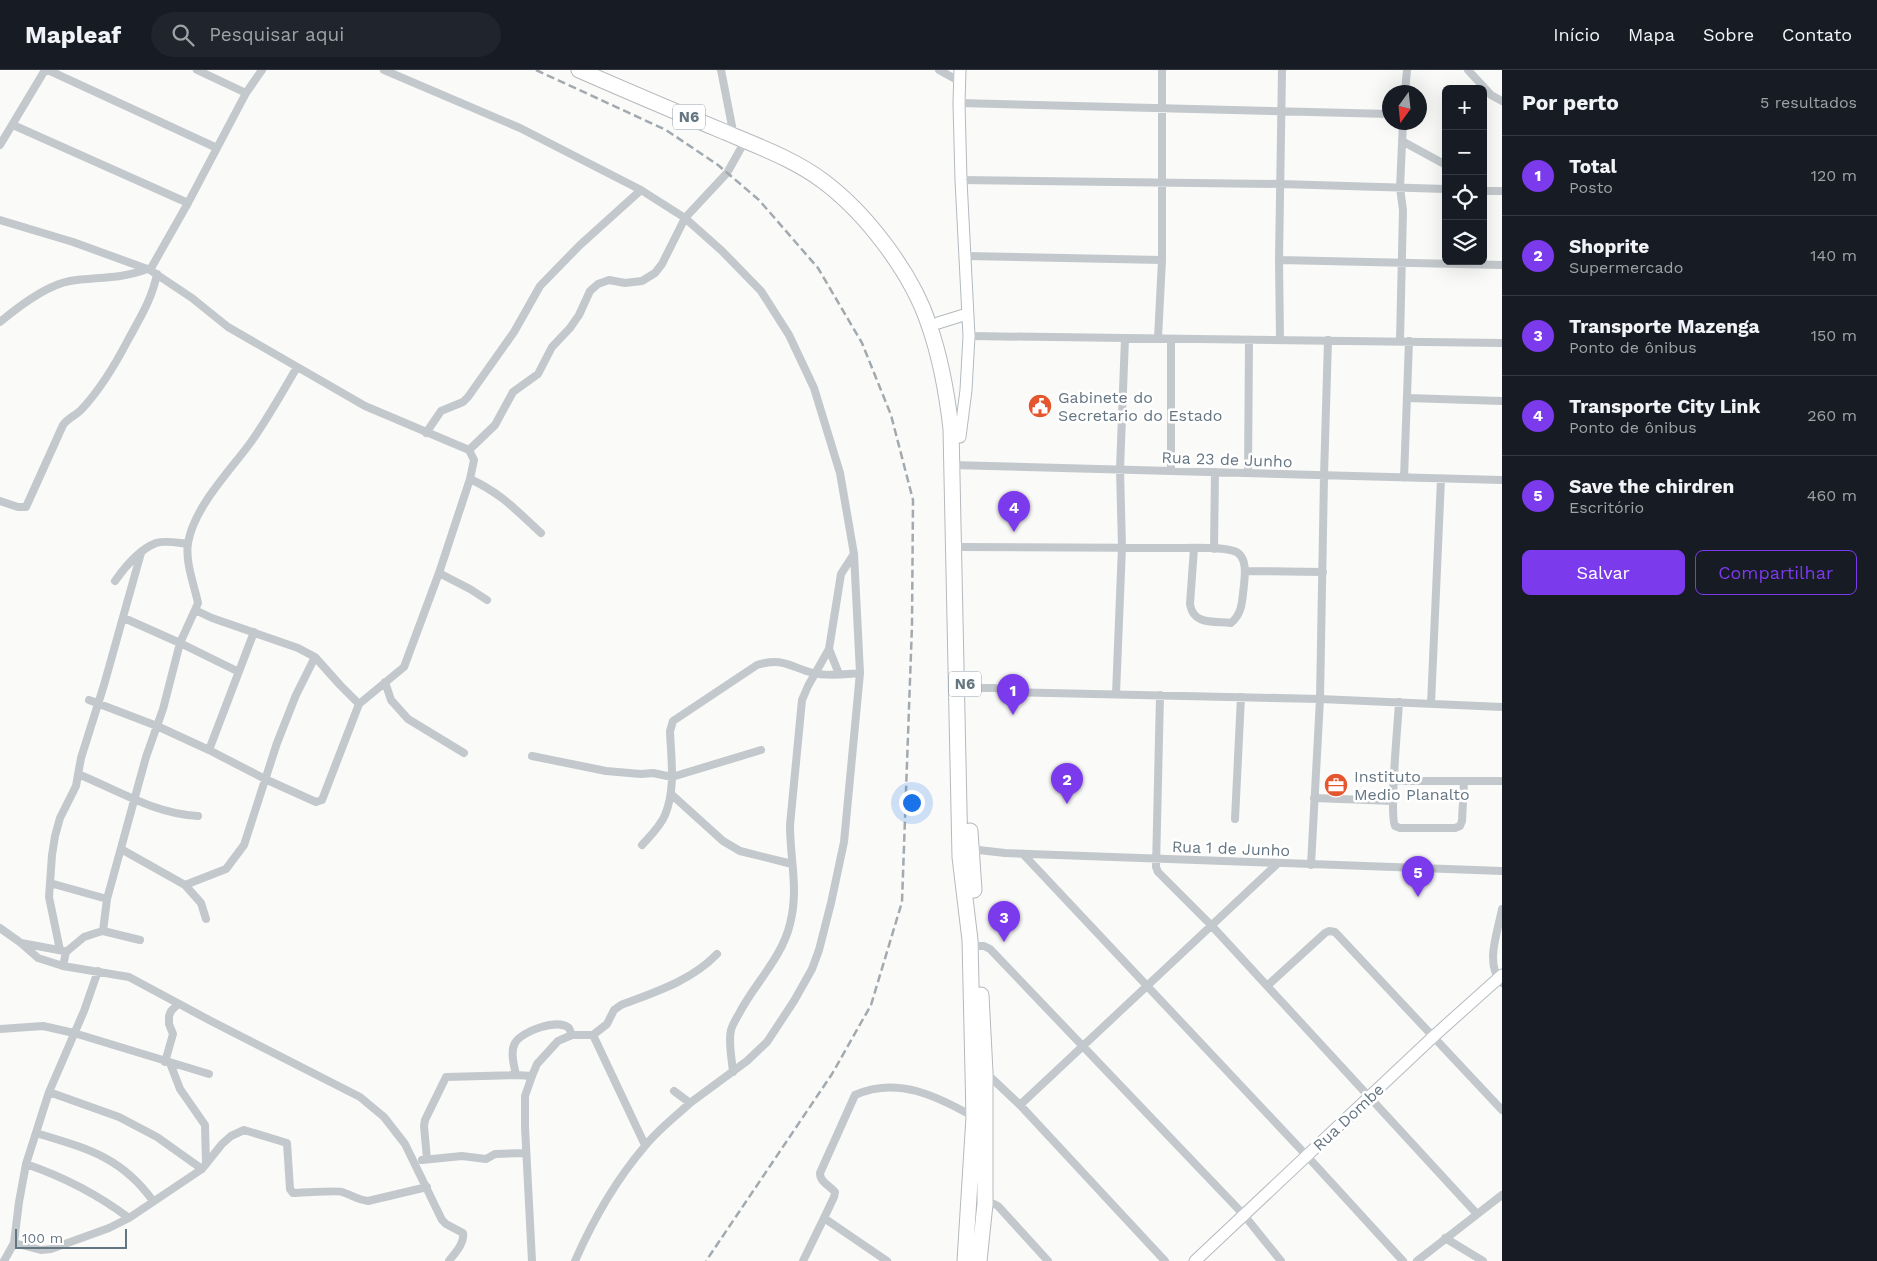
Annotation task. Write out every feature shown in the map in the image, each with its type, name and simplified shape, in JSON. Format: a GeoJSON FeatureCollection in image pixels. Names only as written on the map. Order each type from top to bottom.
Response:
{"type":"FeatureCollection","features":[{"type":"Feature","properties":{"kind":"highway","name":"N6"},"geometry":{"type":"LineString","coordinates":[[579,70],[745,141],[799,166],[822,180],[860,214],[898,264],[929,324],[946,390],[955,465],[961,547],[965,688],[965,848],[978,946],[985,1072],[985,1204],[979,1261]]}},
{"type":"Feature","properties":{"kind":"highway","name":"N6"},"geometry":{"type":"LineString","coordinates":[[603,70],[805,159],[826,171],[866,208],[905,258],[938,323],[950,366],[960,437],[955,465],[974,1117],[965,1261]]}},
{"type":"Feature","properties":{"kind":"street"},"geometry":{"type":"LineString","coordinates":[[0,145],[46,70],[217,148]]}},
{"type":"Feature","properties":{"kind":"street"},"geometry":{"type":"LineString","coordinates":[[197,70],[246,94]]}},
{"type":"Feature","properties":{"kind":"street"},"geometry":{"type":"LineString","coordinates":[[0,501],[18,507],[26,507],[63,425],[67,420],[80,412],[111,372],[145,312],[154,291],[151,271],[246,94],[262,70]]}},
{"type":"Feature","properties":{"kind":"street"},"geometry":{"type":"LineString","coordinates":[[384,70],[520,128],[641,190],[685,218],[722,251],[761,292],[789,335],[814,388],[840,473],[854,554],[860,673],[850,790],[844,842],[819,950],[812,969],[794,1002],[767,1042],[733,1072],[690,1103],[646,1145],[608,1198],[591,1226],[575,1261]]}},
{"type":"Feature","properties":{"kind":"street"},"geometry":{"type":"LineString","coordinates":[[721,70],[732,126]]}},
{"type":"Feature","properties":{"kind":"street"},"geometry":{"type":"LineString","coordinates":[[939,70],[959,75],[958,103],[969,336],[966,398],[960,437]]}},
{"type":"Feature","properties":{"kind":"street"},"geometry":{"type":"LineString","coordinates":[[1158,338],[1162,260],[1162,70]]}},
{"type":"Feature","properties":{"kind":"street"},"geometry":{"type":"LineString","coordinates":[[1280,339],[1279,260],[1282,70]]}},
{"type":"Feature","properties":{"kind":"street"},"geometry":{"type":"LineString","coordinates":[[1406,85],[1407,70]]}},
{"type":"Feature","properties":{"kind":"street"},"geometry":{"type":"LineString","coordinates":[[1468,70],[1491,95],[1502,101]]}},
{"type":"Feature","properties":{"kind":"street"},"geometry":{"type":"LineString","coordinates":[[958,103],[1382,114]]}},
{"type":"Feature","properties":{"kind":"street"},"geometry":{"type":"LineString","coordinates":[[13,125],[188,203]]}},
{"type":"Feature","properties":{"kind":"street"},"geometry":{"type":"LineString","coordinates":[[1400,341],[1403,210],[1400,188],[1403,130]]}},
{"type":"Feature","properties":{"kind":"street"},"geometry":{"type":"LineString","coordinates":[[470,450],[494,425],[513,392],[532,379],[541,369],[552,347],[570,328],[579,315],[590,291],[598,284],[609,280],[625,283],[642,281],[655,273],[662,264],[685,218],[727,173],[745,141]]}},
{"type":"Feature","properties":{"kind":"street"},"geometry":{"type":"LineString","coordinates":[[1402,142],[1442,163]]}},
{"type":"Feature","properties":{"kind":"street"},"geometry":{"type":"LineString","coordinates":[[961,180],[1281,184],[1442,189]]}},
{"type":"Feature","properties":{"kind":"street"},"geometry":{"type":"LineString","coordinates":[[1487,186],[1499,191]]}},
{"type":"Feature","properties":{"kind":"street"},"geometry":{"type":"LineString","coordinates":[[426,433],[441,411],[463,402],[468,397],[514,332],[540,286],[641,190]]}},
{"type":"Feature","properties":{"kind":"street"},"geometry":{"type":"LineString","coordinates":[[0,220],[73,242],[151,271],[192,298],[228,327],[365,406],[470,450],[474,460],[470,479],[439,573],[404,667],[359,704],[320,802],[265,779],[157,726],[89,700]]}},
{"type":"Feature","properties":{"kind":"street"},"geometry":{"type":"LineString","coordinates":[[965,256],[1162,260]]}},
{"type":"Feature","properties":{"kind":"street"},"geometry":{"type":"LineString","coordinates":[[1279,260],[1502,265]]}},
{"type":"Feature","properties":{"kind":"street"},"geometry":{"type":"LineString","coordinates":[[0,322],[16,309],[56,285],[69,281],[151,271]]}},
{"type":"Feature","properties":{"kind":"street"},"geometry":{"type":"LineString","coordinates":[[938,323],[967,314]]}},
{"type":"Feature","properties":{"kind":"street"},"geometry":{"type":"LineString","coordinates":[[969,336],[1502,343]]}},
{"type":"Feature","properties":{"kind":"street"},"geometry":{"type":"LineString","coordinates":[[1116,694],[1122,547],[1120,468],[1124,338]]}},
{"type":"Feature","properties":{"kind":"street"},"geometry":{"type":"LineString","coordinates":[[1170,471],[1171,339]]}},
{"type":"Feature","properties":{"kind":"street"},"geometry":{"type":"LineString","coordinates":[[1248,473],[1249,340]]}},
{"type":"Feature","properties":{"kind":"street"},"geometry":{"type":"LineString","coordinates":[[1311,865],[1320,699],[1328,340]]}},
{"type":"Feature","properties":{"kind":"street"},"geometry":{"type":"LineString","coordinates":[[1404,478],[1409,342]]}},
{"type":"Feature","properties":{"kind":"street"},"geometry":{"type":"LineString","coordinates":[[103,931],[108,899],[121,849],[168,693],[180,643],[198,603],[188,558],[188,544],[196,519],[210,496],[276,405],[297,367]]}},
{"type":"Feature","properties":{"kind":"street"},"geometry":{"type":"LineString","coordinates":[[1407,398],[1502,401]]}},
{"type":"Feature","properties":{"kind":"street","name":"Rua 23 de Junho"},"geometry":{"type":"LineString","coordinates":[[955,465],[1120,468],[1324,476],[1502,480]]}},
{"type":"Feature","properties":{"kind":"street"},"geometry":{"type":"LineString","coordinates":[[1214,549],[1215,472]]}},
{"type":"Feature","properties":{"kind":"street"},"geometry":{"type":"LineString","coordinates":[[470,479],[489,488],[506,500],[541,533]]}},
{"type":"Feature","properties":{"kind":"street"},"geometry":{"type":"LineString","coordinates":[[1431,704],[1441,479]]}},
{"type":"Feature","properties":{"kind":"street"},"geometry":{"type":"LineString","coordinates":[[114,581],[133,559],[155,543],[188,544]]}},
{"type":"Feature","properties":{"kind":"street"},"geometry":{"type":"LineString","coordinates":[[961,547],[1122,547],[1194,548],[1227,549],[1238,553],[1244,562],[1245,571],[1242,610],[1231,623],[1204,621],[1196,618],[1191,612],[1194,548]]}},
{"type":"Feature","properties":{"kind":"street"},"geometry":{"type":"LineString","coordinates":[[63,966],[63,951],[51,912],[49,897],[55,836],[60,818],[73,794],[81,758],[124,618],[141,553]]}},
{"type":"Feature","properties":{"kind":"street"},"geometry":{"type":"LineString","coordinates":[[733,1072],[731,1029],[752,990],[782,949],[790,925],[796,897],[790,825],[802,700],[829,649],[841,574],[854,554]]}},
{"type":"Feature","properties":{"kind":"street"},"geometry":{"type":"LineString","coordinates":[[1245,571],[1323,572]]}},
{"type":"Feature","properties":{"kind":"street"},"geometry":{"type":"LineString","coordinates":[[439,573],[487,600]]}},
{"type":"Feature","properties":{"kind":"street"},"geometry":{"type":"LineString","coordinates":[[195,610],[212,618],[298,648],[315,657],[359,704]]}},
{"type":"Feature","properties":{"kind":"street"},"geometry":{"type":"LineString","coordinates":[[124,618],[239,672]]}},
{"type":"Feature","properties":{"kind":"street"},"geometry":{"type":"LineString","coordinates":[[209,750],[254,632]]}},
{"type":"Feature","properties":{"kind":"street"},"geometry":{"type":"LineString","coordinates":[[829,649],[839,674]]}},
{"type":"Feature","properties":{"kind":"street"},"geometry":{"type":"LineString","coordinates":[[184,885],[226,869],[244,845],[265,779],[296,695],[315,657]]}},
{"type":"Feature","properties":{"kind":"street"},"geometry":{"type":"LineString","coordinates":[[642,845],[666,815],[671,794],[670,725],[673,721],[757,665],[775,661],[815,674],[860,673]]}},
{"type":"Feature","properties":{"kind":"street"},"geometry":{"type":"LineString","coordinates":[[385,682],[391,700],[408,719],[464,753]]}},
{"type":"Feature","properties":{"kind":"street"},"geometry":{"type":"LineString","coordinates":[[965,688],[995,688],[1009,692],[1320,699],[1502,707]]}},
{"type":"Feature","properties":{"kind":"street"},"geometry":{"type":"LineString","coordinates":[[1160,695],[1156,867],[1158,872],[1211,925],[1477,1214]]}},
{"type":"Feature","properties":{"kind":"street"},"geometry":{"type":"LineString","coordinates":[[1235,819],[1241,697]]}},
{"type":"Feature","properties":{"kind":"street"},"geometry":{"type":"LineString","coordinates":[[1399,702],[1393,801],[1393,822],[1395,826],[1400,828],[1455,828],[1460,826],[1462,821],[1464,781]]}},
{"type":"Feature","properties":{"kind":"street"},"geometry":{"type":"LineString","coordinates":[[532,756],[606,771],[641,774],[653,773],[672,777],[761,750]]}},
{"type":"Feature","properties":{"kind":"street"},"geometry":{"type":"LineString","coordinates":[[78,774],[135,799],[179,815],[198,816]]}},
{"type":"Feature","properties":{"kind":"street"},"geometry":{"type":"LineString","coordinates":[[1394,781],[1502,781]]}},
{"type":"Feature","properties":{"kind":"street"},"geometry":{"type":"LineString","coordinates":[[671,794],[723,841],[740,850],[792,864]]}},
{"type":"Feature","properties":{"kind":"street"},"geometry":{"type":"LineString","coordinates":[[1314,798],[1393,801]]}},
{"type":"Feature","properties":{"kind":"street","name":"Rua 1 de Junho"},"geometry":{"type":"LineString","coordinates":[[965,848],[1023,854],[1502,872]]}},
{"type":"Feature","properties":{"kind":"street"},"geometry":{"type":"LineString","coordinates":[[121,849],[184,885],[200,903],[206,919]]}},
{"type":"Feature","properties":{"kind":"street"},"geometry":{"type":"LineString","coordinates":[[1023,854],[1403,1261]]}},
{"type":"Feature","properties":{"kind":"street"},"geometry":{"type":"LineString","coordinates":[[1020,1105],[1277,864]]}},
{"type":"Feature","properties":{"kind":"street"},"geometry":{"type":"LineString","coordinates":[[50,883],[108,899]]}},
{"type":"Feature","properties":{"kind":"street"},"geometry":{"type":"LineString","coordinates":[[1501,979],[1493,966],[1493,958],[1502,909]]}},
{"type":"Feature","properties":{"kind":"street"},"geometry":{"type":"LineString","coordinates":[[0,928],[22,943],[38,958],[63,966],[130,978],[360,1097],[384,1117],[405,1144],[442,1220],[463,1233],[464,1238],[461,1245],[449,1261]]}},
{"type":"Feature","properties":{"kind":"street"},"geometry":{"type":"LineString","coordinates":[[22,943],[63,951],[84,937],[103,931],[140,940]]}},
{"type":"Feature","properties":{"kind":"street"},"geometry":{"type":"LineString","coordinates":[[1267,986],[1326,933],[1329,931],[1335,932],[1502,1110]]}},
{"type":"Feature","properties":{"kind":"street"},"geometry":{"type":"LineString","coordinates":[[978,946],[990,949],[1244,1215],[1281,1261]]}},
{"type":"Feature","properties":{"kind":"street"},"geometry":{"type":"LineString","coordinates":[[532,1261],[526,1153],[526,1096],[537,1064],[558,1041],[572,1035],[593,1035],[607,1024],[614,1010],[620,1005],[672,985],[707,964],[717,954]]}},
{"type":"Feature","properties":{"kind":"street"},"geometry":{"type":"LineString","coordinates":[[4,1261],[14,1243],[26,1164],[48,1092],[84,1011],[98,971]]}},
{"type":"Feature","properties":{"kind":"street","name":"Rua Dombe"},"geometry":{"type":"LineString","coordinates":[[1195,1261],[1434,1036],[1501,979]]}},
{"type":"Feature","properties":{"kind":"street"},"geometry":{"type":"LineString","coordinates":[[178,1004],[169,1016],[169,1024],[173,1034],[168,1062],[180,1089],[205,1125],[204,1166]]}},
{"type":"Feature","properties":{"kind":"street"},"geometry":{"type":"LineString","coordinates":[[516,1075],[512,1051],[514,1044],[519,1038],[530,1032],[561,1024],[569,1028],[572,1035]]}},
{"type":"Feature","properties":{"kind":"street"},"geometry":{"type":"LineString","coordinates":[[0,1028],[42,1026],[74,1033],[209,1074]]}},
{"type":"Feature","properties":{"kind":"street"},"geometry":{"type":"LineString","coordinates":[[593,1035],[646,1145]]}},
{"type":"Feature","properties":{"kind":"street"},"geometry":{"type":"LineString","coordinates":[[985,1072],[1020,1105],[1165,1261]]}},
{"type":"Feature","properties":{"kind":"street"},"geometry":{"type":"LineString","coordinates":[[427,1159],[425,1120],[446,1076],[532,1076]]}},
{"type":"Feature","properties":{"kind":"street"},"geometry":{"type":"LineString","coordinates":[[803,1261],[834,1197],[835,1192],[823,1182],[820,1178],[820,1173],[855,1095],[883,1088],[914,1089],[935,1096],[974,1117]]}},
{"type":"Feature","properties":{"kind":"street"},"geometry":{"type":"LineString","coordinates":[[674,1091],[690,1103]]}},
{"type":"Feature","properties":{"kind":"street"},"geometry":{"type":"LineString","coordinates":[[48,1092],[119,1117],[157,1137],[204,1166]]}},
{"type":"Feature","properties":{"kind":"street"},"geometry":{"type":"LineString","coordinates":[[14,1243],[40,1250],[51,1249],[109,1228],[129,1218],[204,1166],[222,1144],[244,1130],[287,1143],[290,1189],[294,1193],[326,1193],[336,1191],[359,1200],[368,1201],[380,1200],[427,1187]]}},
{"type":"Feature","properties":{"kind":"street"},"geometry":{"type":"LineString","coordinates":[[36,1133],[98,1153],[135,1178],[153,1201]]}},
{"type":"Feature","properties":{"kind":"street"},"geometry":{"type":"LineString","coordinates":[[415,1162],[462,1156],[486,1159],[495,1154],[526,1153]]}},
{"type":"Feature","properties":{"kind":"street"},"geometry":{"type":"LineString","coordinates":[[26,1164],[54,1174],[102,1198],[129,1218]]}},
{"type":"Feature","properties":{"kind":"street"},"geometry":{"type":"LineString","coordinates":[[1417,1261],[1502,1195]]}},
{"type":"Feature","properties":{"kind":"street"},"geometry":{"type":"LineString","coordinates":[[985,1204],[992,1203],[998,1206],[1048,1261]]}},
{"type":"Feature","properties":{"kind":"street"},"geometry":{"type":"LineString","coordinates":[[824,1218],[887,1261]]}},
{"type":"Feature","properties":{"kind":"street"},"geometry":{"type":"LineString","coordinates":[[1445,1238],[1483,1261]]}},
{"type":"Feature","properties":{"kind":"railway"},"geometry":{"type":"LineString","coordinates":[[536,70],[666,130],[718,165],[759,200],[818,268],[862,343],[891,415],[913,500],[912,625],[902,902],[871,1005],[832,1074],[706,1261]]}},
{"type":"Feature","properties":{"kind":"place","name":"Gabinete do Secretario do Estado"},"geometry":{"type":"Point","coordinates":[1040,406]}},
{"type":"Feature","properties":{"kind":"place","name":"Transporte City Link"},"geometry":{"type":"Point","coordinates":[1014,532]}},
{"type":"Feature","properties":{"kind":"place","name":"Total"},"geometry":{"type":"Point","coordinates":[1013,715]}},
{"type":"Feature","properties":{"kind":"place","name":"Instituto Medio Planalto"},"geometry":{"type":"Point","coordinates":[1336,785]}},
{"type":"Feature","properties":{"kind":"place","name":"Shoprite"},"geometry":{"type":"Point","coordinates":[1067,804]}},
{"type":"Feature","properties":{"kind":"place","name":"Save the chirdren"},"geometry":{"type":"Point","coordinates":[1418,897]}},
{"type":"Feature","properties":{"kind":"place","name":"Transporte Mazenga"},"geometry":{"type":"Point","coordinates":[1004,942]}}]}
